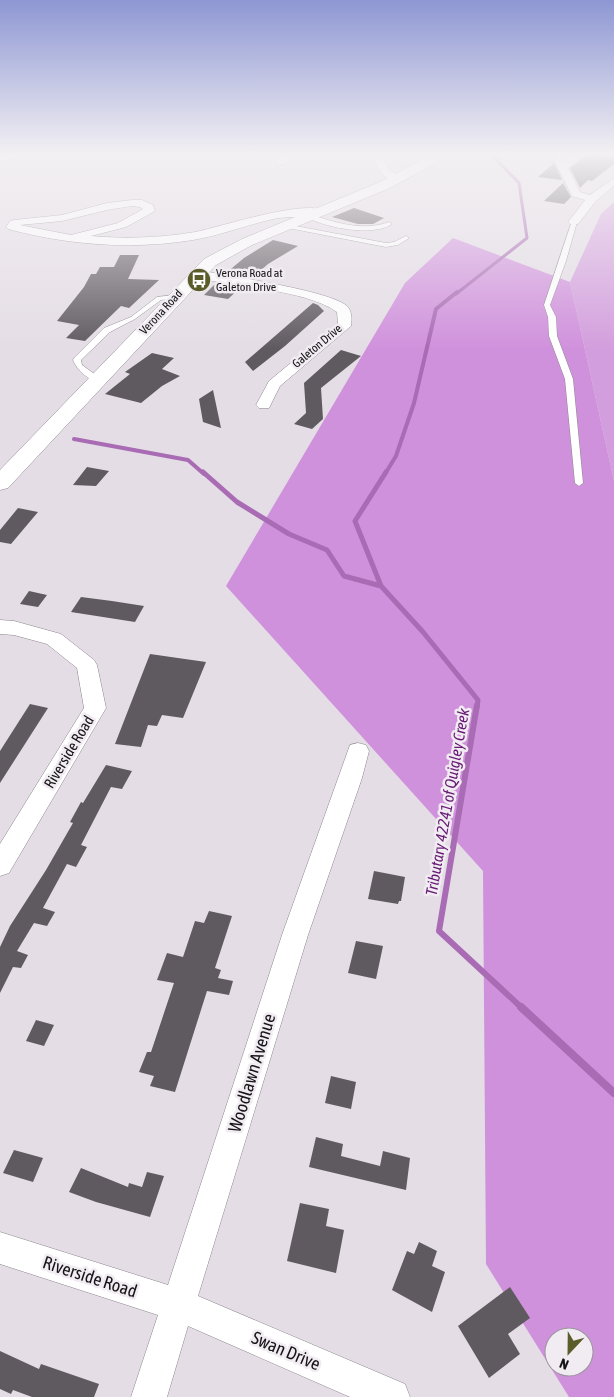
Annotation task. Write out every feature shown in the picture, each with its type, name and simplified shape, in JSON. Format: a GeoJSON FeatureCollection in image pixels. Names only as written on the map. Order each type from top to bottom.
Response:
{"type":"FeatureCollection","features":[{"type":"Feature","properties":{"kind":"street"},"geometry":{"type":"LineString","coordinates":[[57,219],[14,223],[12,227],[51,235],[120,241],[181,238],[262,219]]}},
{"type":"Feature","properties":{"kind":"street"},"geometry":{"type":"LineString","coordinates":[[75,237],[122,225],[133,219]]}},
{"type":"Feature","properties":{"kind":"street","name":"Verona Road"},"geometry":{"type":"LineString","coordinates":[[0,483],[197,274],[220,255],[301,219]]}},
{"type":"Feature","properties":{"kind":"street","name":"Galeton Drive"},"geometry":{"type":"LineString","coordinates":[[197,274],[315,297],[341,308],[345,316],[344,326],[274,384],[264,405]]}},
{"type":"Feature","properties":{"kind":"street","name":"Riverside Road"},"geometry":{"type":"LineString","coordinates":[[0,627],[14,628],[54,639],[87,665],[96,708],[0,866]]}},
{"type":"Feature","properties":{"kind":"street","name":"Woodlawn Avenue"},"geometry":{"type":"LineString","coordinates":[[149,1397],[295,935],[351,778],[358,751]]}},
{"type":"Feature","properties":{"kind":"street","name":"Riverside Road"},"geometry":{"type":"LineString","coordinates":[[0,1248],[179,1306]]}},
{"type":"Feature","properties":{"kind":"street","name":"Swan Drive"},"geometry":{"type":"LineString","coordinates":[[179,1306],[392,1397]]}},
{"type":"Feature","properties":{"kind":"lane"},"geometry":{"type":"LineString","coordinates":[[325,219],[336,224],[367,229],[380,229],[390,224]]}},
{"type":"Feature","properties":{"kind":"lane"},"geometry":{"type":"LineString","coordinates":[[574,222],[563,261],[547,305],[552,317],[553,336],[569,379],[579,483]]}},
{"type":"Feature","properties":{"kind":"lane"},"geometry":{"type":"LineString","coordinates":[[285,226],[386,245],[396,244],[406,238]]}},
{"type":"Feature","properties":{"kind":"lane"},"geometry":{"type":"LineString","coordinates":[[97,380],[85,372],[79,366],[77,360],[107,330],[133,318],[159,298],[175,297]]}},
{"type":"Feature","properties":{"kind":"shaded area"},"geometry":{"type":"Polygon","coordinates":[[[599,219],[614,219],[614,481],[570,282],[599,219]]]}},
{"type":"Feature","properties":{"kind":"shaded area"},"geometry":{"type":"Polygon","coordinates":[[[453,238],[570,282],[614,481],[614,1397],[569,1397],[557,1377],[594,1377],[594,1327],[544,1327],[544,1357],[486,1264],[483,871],[226,586],[405,283],[453,238]]]}},
{"type":"Feature","properties":{"kind":"building"},"geometry":{"type":"Polygon","coordinates":[[[340,219],[382,219],[373,224],[358,224],[340,219]]]}},
{"type":"Feature","properties":{"kind":"building"},"geometry":{"type":"Polygon","coordinates":[[[273,240],[298,246],[268,264],[252,278],[226,273],[244,258],[273,240]]]}},
{"type":"Feature","properties":{"kind":"building"},"geometry":{"type":"Polygon","coordinates":[[[120,255],[139,255],[128,279],[159,280],[129,308],[121,306],[85,341],[66,338],[79,325],[57,321],[84,287],[91,274],[96,274],[100,267],[114,267],[120,255]]]}},
{"type":"Feature","properties":{"kind":"building"},"geometry":{"type":"Polygon","coordinates":[[[216,283],[241,287],[228,299],[204,295],[216,283]]]}},
{"type":"Feature","properties":{"kind":"building"},"geometry":{"type":"Polygon","coordinates":[[[313,303],[324,311],[285,346],[253,371],[245,362],[313,303]]]}},
{"type":"Feature","properties":{"kind":"building"},"geometry":{"type":"Polygon","coordinates":[[[341,350],[361,356],[321,388],[323,419],[312,429],[294,424],[306,413],[304,383],[341,350]]]}},
{"type":"Feature","properties":{"kind":"building"},"geometry":{"type":"Polygon","coordinates":[[[152,353],[174,358],[162,369],[180,376],[162,386],[141,403],[105,394],[130,374],[125,372],[152,353]]]}},
{"type":"Feature","properties":{"kind":"building"},"geometry":{"type":"Polygon","coordinates":[[[213,390],[221,428],[203,422],[199,399],[213,390]]]}},
{"type":"Feature","properties":{"kind":"building"},"geometry":{"type":"Polygon","coordinates":[[[87,467],[109,471],[96,486],[73,485],[87,467]]]}},
{"type":"Feature","properties":{"kind":"building"},"geometry":{"type":"Polygon","coordinates":[[[18,508],[38,512],[11,544],[0,542],[0,530],[18,508]]]}},
{"type":"Feature","properties":{"kind":"building"},"geometry":{"type":"Polygon","coordinates":[[[29,591],[47,595],[38,607],[20,604],[29,591]]]}},
{"type":"Feature","properties":{"kind":"building"},"geometry":{"type":"Polygon","coordinates":[[[81,597],[144,606],[135,622],[71,612],[81,597]]]}},
{"type":"Feature","properties":{"kind":"building"},"geometry":{"type":"Polygon","coordinates":[[[150,654],[206,662],[183,718],[162,715],[157,726],[148,725],[141,747],[115,744],[150,654]]]}},
{"type":"Feature","properties":{"kind":"building"},"geometry":{"type":"Polygon","coordinates":[[[30,704],[48,708],[0,783],[0,751],[30,704]]]}},
{"type":"Feature","properties":{"kind":"building"},"geometry":{"type":"Polygon","coordinates":[[[106,765],[132,771],[122,789],[111,787],[81,845],[87,847],[76,867],[67,864],[43,908],[55,912],[47,926],[34,923],[17,951],[28,955],[21,968],[13,967],[0,993],[0,947],[10,926],[73,823],[70,822],[81,802],[83,803],[106,765]]]}},
{"type":"Feature","properties":{"kind":"building"},"geometry":{"type":"Polygon","coordinates":[[[374,871],[405,877],[401,901],[398,904],[368,899],[374,871]]]}},
{"type":"Feature","properties":{"kind":"building"},"geometry":{"type":"Polygon","coordinates":[[[209,911],[232,916],[215,968],[221,970],[218,978],[233,981],[229,995],[207,991],[175,1092],[150,1086],[154,1076],[139,1072],[147,1052],[151,1052],[174,983],[157,980],[167,953],[183,957],[195,921],[204,923],[209,911]]]}},
{"type":"Feature","properties":{"kind":"building"},"geometry":{"type":"Polygon","coordinates":[[[356,941],[383,946],[376,979],[348,973],[356,941]]]}},
{"type":"Feature","properties":{"kind":"building"},"geometry":{"type":"Polygon","coordinates":[[[36,1020],[54,1025],[44,1046],[26,1041],[36,1020]]]}},
{"type":"Feature","properties":{"kind":"building"},"geometry":{"type":"Polygon","coordinates":[[[331,1076],[356,1082],[351,1109],[325,1103],[331,1076]]]}},
{"type":"Feature","properties":{"kind":"building"},"geometry":{"type":"Polygon","coordinates":[[[316,1137],[343,1144],[341,1156],[380,1166],[383,1151],[410,1158],[406,1190],[309,1167],[316,1137]]]}},
{"type":"Feature","properties":{"kind":"building"},"geometry":{"type":"Polygon","coordinates":[[[14,1150],[43,1158],[33,1182],[3,1173],[14,1150]]]}},
{"type":"Feature","properties":{"kind":"building"},"geometry":{"type":"Polygon","coordinates":[[[81,1168],[128,1187],[129,1183],[142,1187],[147,1172],[164,1176],[150,1217],[96,1202],[69,1192],[81,1168]]]}},
{"type":"Feature","properties":{"kind":"building"},"geometry":{"type":"Polygon","coordinates":[[[300,1203],[329,1209],[326,1226],[344,1230],[336,1273],[287,1261],[300,1203]]]}},
{"type":"Feature","properties":{"kind":"building"},"geometry":{"type":"Polygon","coordinates":[[[419,1242],[437,1251],[432,1266],[445,1272],[432,1312],[392,1290],[407,1251],[414,1254],[419,1242]]]}},
{"type":"Feature","properties":{"kind":"building"},"geometry":{"type":"Polygon","coordinates":[[[510,1287],[530,1318],[508,1334],[520,1354],[489,1378],[458,1326],[510,1287]]]}},
{"type":"Feature","properties":{"kind":"building"},"geometry":{"type":"Polygon","coordinates":[[[0,1351],[39,1369],[41,1364],[99,1384],[94,1397],[32,1397],[13,1390],[11,1394],[0,1389],[0,1351]]]}},
{"type":"Feature","properties":{"kind":"waterway"},"geometry":{"type":"LineString","coordinates":[[456,294],[527,238],[524,219]]}},
{"type":"Feature","properties":{"kind":"waterway"},"geometry":{"type":"LineString","coordinates":[[385,474],[396,456],[414,403],[436,309],[457,292]]}},
{"type":"Feature","properties":{"kind":"waterway","name":"Tributary 42241 of Quigley Creek"},"geometry":{"type":"LineString","coordinates":[[74,439],[188,460],[204,474]]}},
{"type":"Feature","properties":{"kind":"waterway","name":"Tributary 42241 of Quigley Creek"},"geometry":{"type":"LineString","coordinates":[[203,472],[237,502],[289,534],[327,550],[344,576],[381,586]]}},
{"type":"Feature","properties":{"kind":"waterway"},"geometry":{"type":"LineString","coordinates":[[381,586],[355,521],[386,472]]}},
{"type":"Feature","properties":{"kind":"waterway","name":"Tributary 42241 of Quigley Creek"},"geometry":{"type":"LineString","coordinates":[[381,586],[423,632],[478,700],[477,707]]}},
{"type":"Feature","properties":{"kind":"waterway","name":"Tributary 42241 of Quigley Creek"},"geometry":{"type":"LineString","coordinates":[[477,705],[439,931],[522,1008]]}},
{"type":"Feature","properties":{"kind":"waterway","name":"Tributary 42241 of Quigley Creek"},"geometry":{"type":"LineString","coordinates":[[521,1007],[614,1093]]}},
{"type":"Feature","properties":{"kind":"place","name":"Verona Road at Galeton Drive"},"geometry":{"type":"Point","coordinates":[199,280]}}]}
